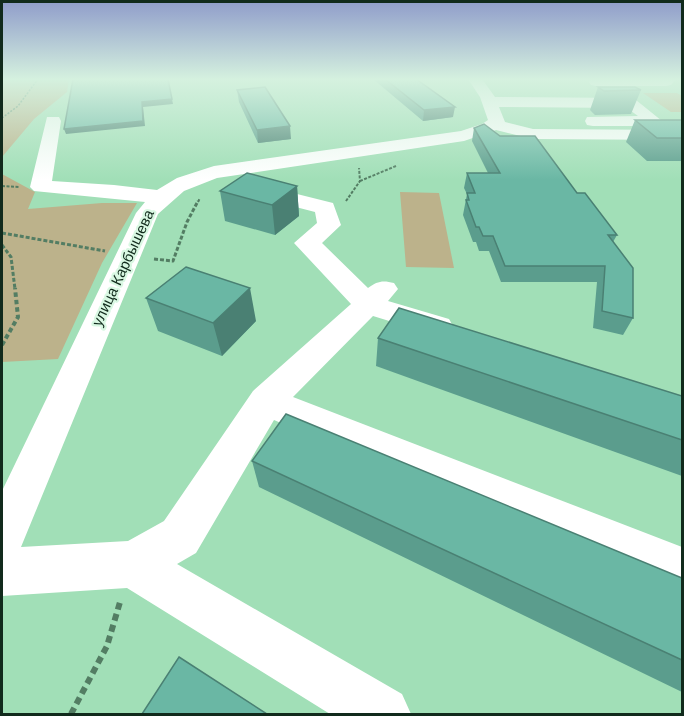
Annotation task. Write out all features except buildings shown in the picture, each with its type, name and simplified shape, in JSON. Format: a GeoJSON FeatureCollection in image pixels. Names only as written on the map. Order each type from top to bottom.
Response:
{"type":"FeatureCollection","features":[{"type":"Feature","properties":{"kind":"street"},"geometry":{"type":"LineString","coordinates":[[491,113],[498,112]]}},
{"type":"Feature","properties":{"kind":"street"},"geometry":{"type":"LineString","coordinates":[[593,121],[654,121],[644,112]]}},
{"type":"Feature","properties":{"kind":"street"},"geometry":{"type":"LineString","coordinates":[[491,113],[533,134],[682,135]]}},
{"type":"Feature","properties":{"kind":"street","name":"улица Карбышева"},"geometry":{"type":"LineString","coordinates":[[2,546],[127,255],[147,213],[159,197],[172,187],[189,179],[214,172],[413,136],[464,136],[491,113]]}},
{"type":"Feature","properties":{"kind":"street"},"geometry":{"type":"LineString","coordinates":[[53,122],[41,188],[114,190],[159,197]]}},
{"type":"Feature","properties":{"kind":"street"},"geometry":{"type":"LineString","coordinates":[[269,193],[325,208],[329,225],[307,243],[377,296],[469,336]]}},
{"type":"Feature","properties":{"kind":"street"},"geometry":{"type":"LineString","coordinates":[[132,564],[180,537],[266,402],[377,296]]}},
{"type":"Feature","properties":{"kind":"street"},"geometry":{"type":"LineString","coordinates":[[266,402],[682,571]]}},
{"type":"Feature","properties":{"kind":"street"},"geometry":{"type":"LineString","coordinates":[[2,546],[132,564],[382,714]]}},
{"type":"Feature","properties":{"kind":"path"},"geometry":{"type":"LineString","coordinates":[[329,225],[360,181],[359,158]]}},
{"type":"Feature","properties":{"kind":"path"},"geometry":{"type":"LineString","coordinates":[[2,233],[173,261]]}},
{"type":"Feature","properties":{"kind":"path"},"geometry":{"type":"LineString","coordinates":[[2,245],[11,257],[18,317],[2,345]]}},
{"type":"Feature","properties":{"kind":"path"},"geometry":{"type":"LineString","coordinates":[[71,714],[107,645],[132,564]]}},
{"type":"Feature","properties":{"kind":"shaded area"},"geometry":{"type":"Polygon","coordinates":[[[2,112],[42,112],[34,119],[2,157],[2,112]]]}},
{"type":"Feature","properties":{"kind":"shaded area"},"geometry":{"type":"Polygon","coordinates":[[[2,174],[35,192],[28,209],[102,203],[137,203],[102,263],[58,359],[2,362],[2,174]]]}},
{"type":"Feature","properties":{"kind":"shaded area"},"geometry":{"type":"Polygon","coordinates":[[[400,192],[439,193],[454,268],[406,267],[400,192]]]}}]}
